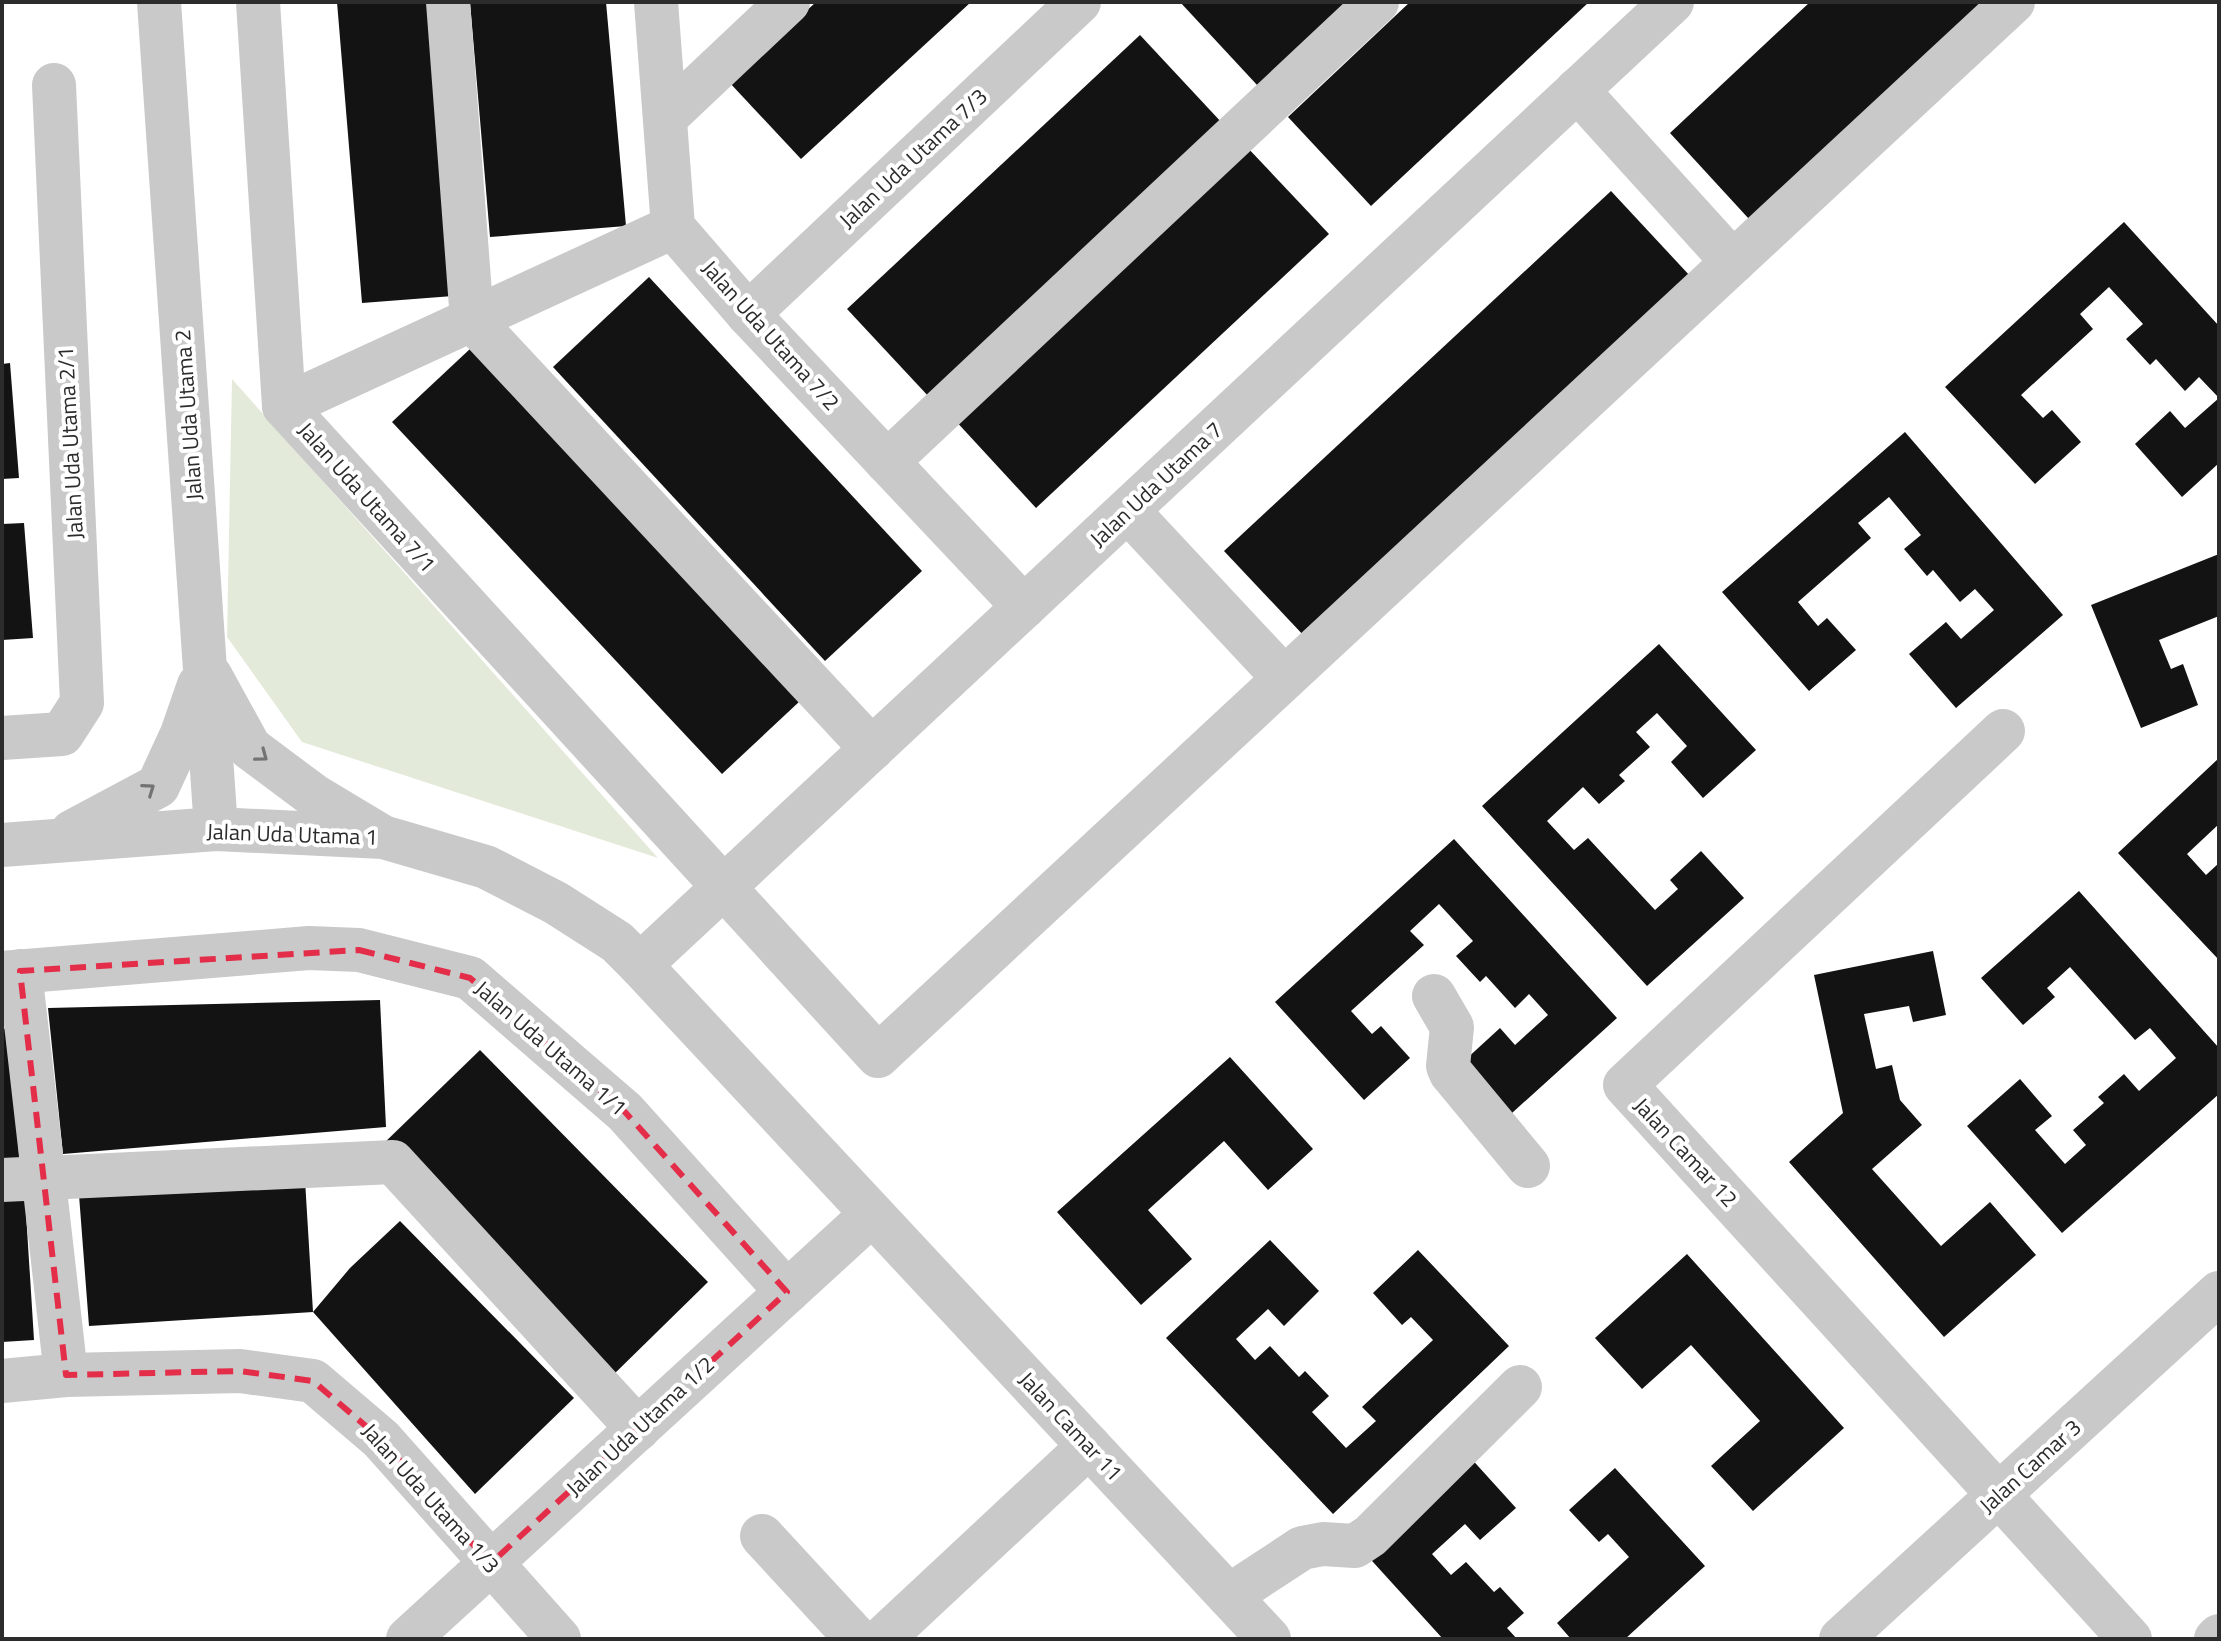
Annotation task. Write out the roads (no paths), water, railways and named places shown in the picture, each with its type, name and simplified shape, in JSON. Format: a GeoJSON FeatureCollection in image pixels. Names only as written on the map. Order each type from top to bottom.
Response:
{"type":"FeatureCollection","features":[{"type":"Feature","properties":{"kind":"street","name":"Jalan Uda Utama 2"},"geometry":{"type":"LineString","coordinates":[[159,2],[216,829]]}},
{"type":"Feature","properties":{"kind":"street","name":"Jalan Uda Utama 7/1"},"geometry":{"type":"LineString","coordinates":[[258,2],[284,406],[878,1056],[1284,678]]}},
{"type":"Feature","properties":{"kind":"street"},"geometry":{"type":"LineString","coordinates":[[448,2],[472,320],[872,749]]}},
{"type":"Feature","properties":{"kind":"street"},"geometry":{"type":"LineString","coordinates":[[284,406],[673,227],[656,2]]}},
{"type":"Feature","properties":{"kind":"street"},"geometry":{"type":"LineString","coordinates":[[665,118],[788,2]]}},
{"type":"Feature","properties":{"kind":"street","name":"Jalan Uda Utama 7/3"},"geometry":{"type":"LineString","coordinates":[[748,314],[1079,2]]}},
{"type":"Feature","properties":{"kind":"street"},"geometry":{"type":"LineString","coordinates":[[887,462],[1377,2]]}},
{"type":"Feature","properties":{"kind":"street","name":"Jalan Uda Utama 7"},"geometry":{"type":"LineString","coordinates":[[640,965],[1672,2]]}},
{"type":"Feature","properties":{"kind":"street"},"geometry":{"type":"LineString","coordinates":[[1128,511],[1284,678],[2013,2]]}},
{"type":"Feature","properties":{"kind":"street","name":"Jalan Uda Utama 2/1"},"geometry":{"type":"LineString","coordinates":[[2,738],[62,734],[82,703],[54,85]]}},
{"type":"Feature","properties":{"kind":"street"},"geometry":{"type":"LineString","coordinates":[[1577,90],[1733,262]]}},
{"type":"Feature","properties":{"kind":"street","name":"Jalan Uda Utama 7/2"},"geometry":{"type":"LineString","coordinates":[[673,227],[748,314],[1024,607]]}},
{"type":"Feature","properties":{"kind":"street"},"geometry":{"type":"LineString","coordinates":[[205,668],[250,748],[313,795],[383,837]]}},
{"type":"Feature","properties":{"kind":"street"},"geometry":{"type":"LineString","coordinates":[[57,841],[158,786],[182,734],[205,668]]}},
{"type":"Feature","properties":{"kind":"street","name":"Jalan Camar 12"},"geometry":{"type":"LineString","coordinates":[[2000,1494],[1625,1085],[2003,731]]}},
{"type":"Feature","properties":{"kind":"street","name":"Jalan Uda Utama 1"},"geometry":{"type":"LineString","coordinates":[[2,845],[216,829],[383,837],[486,867],[556,903],[617,942],[872,1214]]}},
{"type":"Feature","properties":{"kind":"street","name":"Jalan Uda Utama 1/1"},"geometry":{"type":"LineString","coordinates":[[11,972],[309,948],[359,950],[470,978],[625,1112],[787,1292]]}},
{"type":"Feature","properties":{"kind":"street"},"geometry":{"type":"LineString","coordinates":[[11,972],[23,1178],[66,1375]]}},
{"type":"Feature","properties":{"kind":"street"},"geometry":{"type":"LineString","coordinates":[[1434,996],[1452,1027],[1448,1066],[1451,1073],[1528,1166]]}},
{"type":"Feature","properties":{"kind":"street"},"geometry":{"type":"LineString","coordinates":[[23,1178],[393,1162],[638,1429]]}},
{"type":"Feature","properties":{"kind":"street","name":"Jalan Uda Utama 1/2"},"geometry":{"type":"LineString","coordinates":[[408,1639],[872,1214]]}},
{"type":"Feature","properties":{"kind":"street","name":"Jalan Camar 11"},"geometry":{"type":"LineString","coordinates":[[872,1214],[1269,1639]]}},
{"type":"Feature","properties":{"kind":"street","name":"Jalan Camar 3"},"geometry":{"type":"LineString","coordinates":[[1841,1639],[2219,1293]]}},
{"type":"Feature","properties":{"kind":"street","name":"Jalan Uda Utama 1/3"},"geometry":{"type":"LineString","coordinates":[[2,1381],[66,1375],[240,1371],[313,1381],[381,1439],[559,1639]]}},
{"type":"Feature","properties":{"kind":"street"},"geometry":{"type":"LineString","coordinates":[[1229,1596],[1302,1548],[1323,1544],[1355,1546],[1370,1536],[1520,1387]]}},
{"type":"Feature","properties":{"kind":"street"},"geometry":{"type":"LineString","coordinates":[[882,1639],[1089,1446]]}},
{"type":"Feature","properties":{"kind":"street"},"geometry":{"type":"LineString","coordinates":[[2000,1494],[2130,1639]]}},
{"type":"Feature","properties":{"kind":"street"},"geometry":{"type":"LineString","coordinates":[[762,1536],[857,1639]]}}]}
